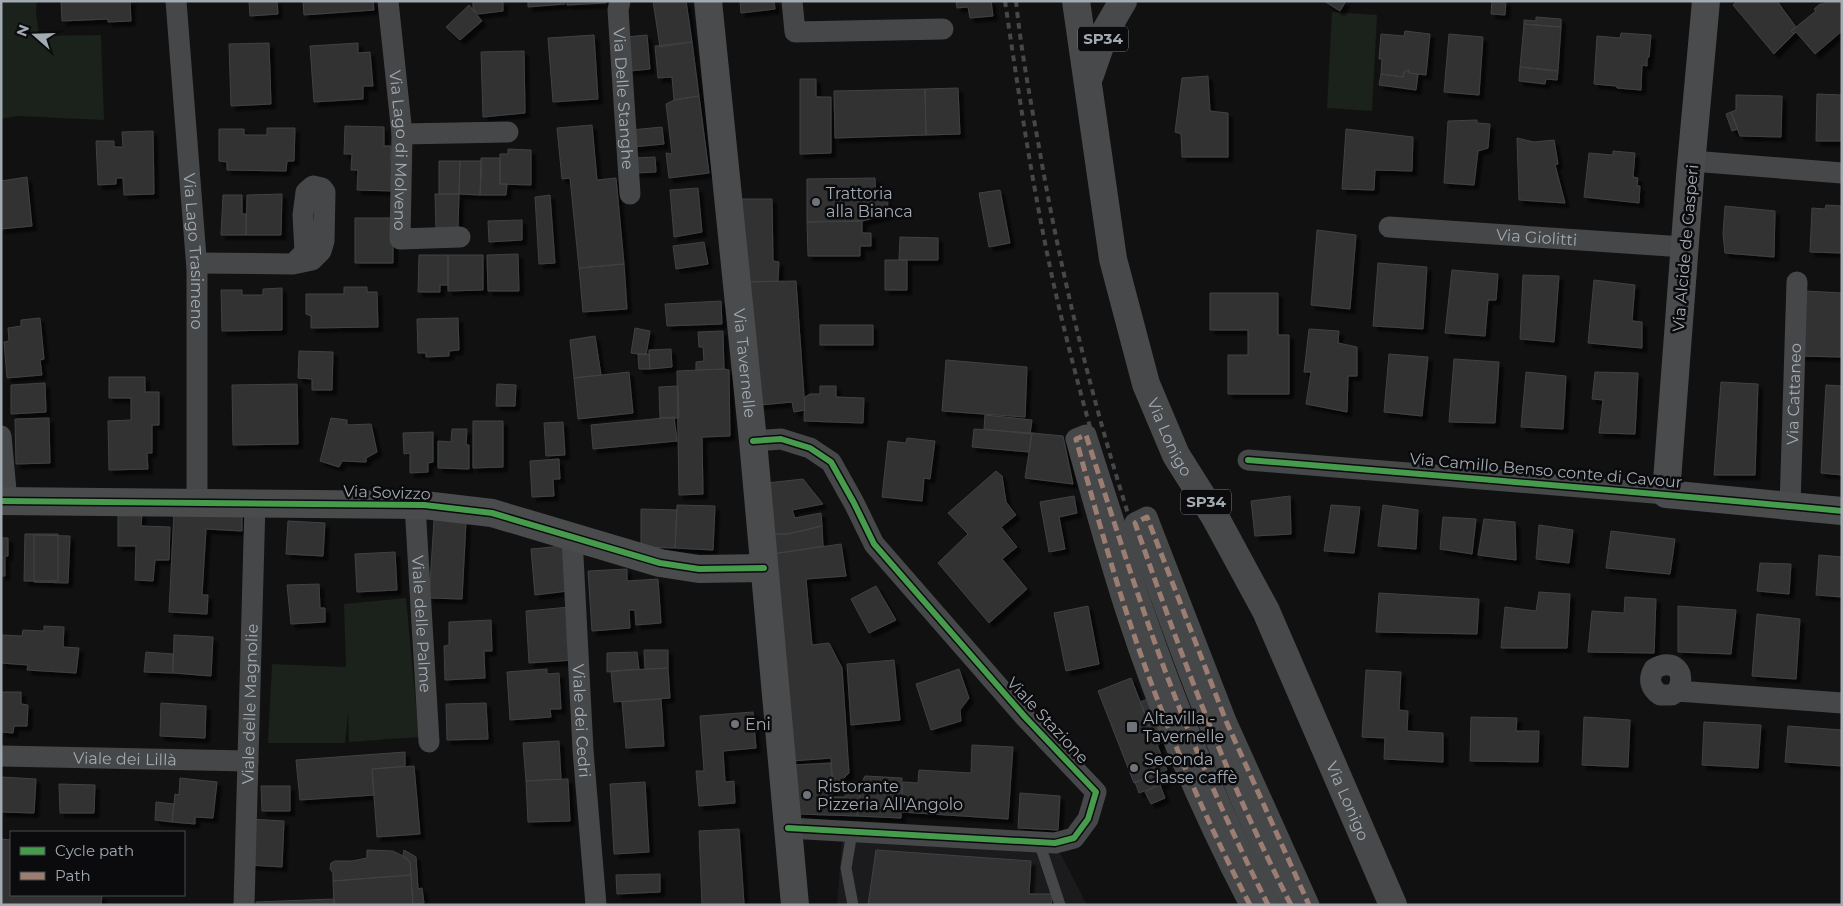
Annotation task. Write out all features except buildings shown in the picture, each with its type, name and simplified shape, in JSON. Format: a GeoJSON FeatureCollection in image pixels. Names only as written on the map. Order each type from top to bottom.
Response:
{"type":"FeatureCollection","features":[{"type":"Feature","properties":{"kind":"main road","name":"Via Lonigo"},"geometry":{"type":"LineString","coordinates":[[1076,1],[1113,259],[1146,384],[1176,455],[1215,517],[1266,611],[1393,905]]}},
{"type":"Feature","properties":{"kind":"main road","name":"Via Lonigo"},"geometry":{"type":"LineString","coordinates":[[1088,79],[1105,32],[1123,1]]}},
{"type":"Feature","properties":{"kind":"street","name":"Via Lago Trasimeno"},"geometry":{"type":"LineString","coordinates":[[176,1],[196,263],[197,502]]}},
{"type":"Feature","properties":{"kind":"street","name":"Via Lago di Molveno"},"geometry":{"type":"LineString","coordinates":[[388,1],[402,134],[400,239],[460,237]]}},
{"type":"Feature","properties":{"kind":"street","name":"Via Delle Stanghe"},"geometry":{"type":"LineString","coordinates":[[620,1],[618,10],[630,194]]}},
{"type":"Feature","properties":{"kind":"street","name":"Via Tavernelle"},"geometry":{"type":"LineString","coordinates":[[708,1],[753,441],[795,905]]}},
{"type":"Feature","properties":{"kind":"street"},"geometry":{"type":"LineString","coordinates":[[792,1],[790,38],[943,28]]}},
{"type":"Feature","properties":{"kind":"street","name":"Via Alcide de Gasperi"},"geometry":{"type":"LineString","coordinates":[[1666,494],[1684,247],[1706,1]]}},
{"type":"Feature","properties":{"kind":"street"},"geometry":{"type":"LineString","coordinates":[[402,134],[508,132]]}},
{"type":"Feature","properties":{"kind":"street"},"geometry":{"type":"LineString","coordinates":[[1692,161],[1842,173]]}},
{"type":"Feature","properties":{"kind":"street","name":"Via Giolitti"},"geometry":{"type":"LineString","coordinates":[[1389,228],[1684,247]]}},
{"type":"Feature","properties":{"kind":"street"},"geometry":{"type":"LineString","coordinates":[[196,263],[293,264]]}},
{"type":"Feature","properties":{"kind":"street","name":"Via Cattaneo"},"geometry":{"type":"LineString","coordinates":[[1790,506],[1797,282]]}},
{"type":"Feature","properties":{"kind":"street"},"geometry":{"type":"LineString","coordinates":[[1250,905],[1172,735],[1128,615],[1076,439],[1086,435],[1131,578],[1185,722],[1235,838],[1268,905]]}},
{"type":"Feature","properties":{"kind":"street"},"geometry":{"type":"LineString","coordinates":[[1,436],[4,501]]}},
{"type":"Feature","properties":{"kind":"street","name":"Viale Stazione"},"geometry":{"type":"LineString","coordinates":[[753,441],[780,439],[810,448],[831,462],[854,502],[874,544],[1025,717],[1096,792],[1088,819],[1074,838],[1055,843],[852,832],[788,834]]}},
{"type":"Feature","properties":{"kind":"street","name":"Via Camillo Benso conte di Cavour"},"geometry":{"type":"LineString","coordinates":[[1248,460],[1666,494],[1842,511]]}},
{"type":"Feature","properties":{"kind":"street","name":"Via Sovizzo"},"geometry":{"type":"LineString","coordinates":[[4,501],[415,505],[492,513],[660,563],[699,569],[764,568]]}},
{"type":"Feature","properties":{"kind":"street","name":"Viale delle Magnolie"},"geometry":{"type":"LineString","coordinates":[[244,905],[255,503]]}},
{"type":"Feature","properties":{"kind":"street","name":"Viale delle Palme"},"geometry":{"type":"LineString","coordinates":[[415,505],[428,742]]}},
{"type":"Feature","properties":{"kind":"street"},"geometry":{"type":"LineString","coordinates":[[1291,905],[1268,860],[1216,743],[1170,627],[1135,523],[1147,517],[1226,721],[1309,905]]}},
{"type":"Feature","properties":{"kind":"street","name":"Viale dei Cedri"},"geometry":{"type":"LineString","coordinates":[[572,537],[583,750],[596,905]]}},
{"type":"Feature","properties":{"kind":"street"},"geometry":{"type":"LineString","coordinates":[[1677,691],[1842,703]]}},
{"type":"Feature","properties":{"kind":"street","name":"Viale dei Lillà"},"geometry":{"type":"LineString","coordinates":[[1,756],[248,761]]}},
{"type":"Feature","properties":{"kind":"street"},"geometry":{"type":"LineString","coordinates":[[778,905],[788,834]]}},
{"type":"Feature","properties":{"kind":"lane"},"geometry":{"type":"LineString","coordinates":[[711,32],[725,56]]}},
{"type":"Feature","properties":{"kind":"lane"},"geometry":{"type":"LineString","coordinates":[[727,186],[737,172],[735,154]]}},
{"type":"Feature","properties":{"kind":"lane"},"geometry":{"type":"LineString","coordinates":[[852,832],[846,868],[853,905]]}},
{"type":"Feature","properties":{"kind":"lane"},"geometry":{"type":"LineString","coordinates":[[1039,842],[1060,905]]}},
{"type":"Feature","properties":{"kind":"shaded area"},"geometry":{"type":"Polygon","coordinates":[[[1,1],[37,1],[36,11],[39,36],[101,35],[104,120],[17,116],[1,119],[1,1]]]}},
{"type":"Feature","properties":{"kind":"shaded area"},"geometry":{"type":"Polygon","coordinates":[[[1332,12],[1377,15],[1372,111],[1327,108],[1332,12]]]}},
{"type":"Feature","properties":{"kind":"shaded area"},"geometry":{"type":"Polygon","coordinates":[[[406,598],[419,737],[349,742],[348,713],[345,743],[268,743],[272,664],[346,667],[344,604],[406,598]]]}},
{"type":"Feature","properties":{"kind":"shaded area"},"geometry":{"type":"Polygon","coordinates":[[[842,841],[1055,843],[1087,905],[837,905],[842,841]]]}},
{"type":"Feature","properties":{"kind":"railway"},"geometry":{"type":"LineString","coordinates":[[1005,1],[1037,204],[1063,324],[1082,399],[1127,547],[1179,692],[1208,764],[1272,905]]}},
{"type":"Feature","properties":{"kind":"railway"},"geometry":{"type":"LineString","coordinates":[[1016,1],[1023,56],[1052,219],[1085,362],[1125,503],[1147,572],[1197,710],[1250,833],[1285,905]]}},
{"type":"Feature","properties":{"kind":"marked path"},"geometry":{"type":"LineString","coordinates":[[1250,905],[1198,798],[1167,725],[1127,614],[1076,439],[1086,435],[1171,687],[1214,791],[1268,905]]}},
{"type":"Feature","properties":{"kind":"marked path"},"geometry":{"type":"LineString","coordinates":[[1291,905],[1246,812],[1188,669],[1135,523],[1147,517],[1226,721],[1309,905]]}},
{"type":"Feature","properties":{"kind":"cycle path"},"geometry":{"type":"LineString","coordinates":[[753,441],[781,439],[810,448],[831,462],[874,544],[1025,717],[1096,792],[1088,819],[1074,838],[1055,843],[788,828]]}},
{"type":"Feature","properties":{"kind":"cycle path"},"geometry":{"type":"LineString","coordinates":[[1248,460],[1842,511]]}},
{"type":"Feature","properties":{"kind":"cycle path"},"geometry":{"type":"LineString","coordinates":[[1,501],[424,505],[492,513],[660,563],[699,569],[764,568]]}},
{"type":"Feature","properties":{"kind":"place","name":"Trattoria alla Bianca"},"geometry":{"type":"Point","coordinates":[816,202]}},
{"type":"Feature","properties":{"kind":"place","name":"Eni"},"geometry":{"type":"Point","coordinates":[735,724]}},
{"type":"Feature","properties":{"kind":"place","name":"Altavilla - Tavernelle"},"geometry":{"type":"Point","coordinates":[1132,727]}},
{"type":"Feature","properties":{"kind":"place","name":"Seconda Classe caffè"},"geometry":{"type":"Point","coordinates":[1134,768]}},
{"type":"Feature","properties":{"kind":"place","name":"Ristorante Pizzeria All'Angolo"},"geometry":{"type":"Point","coordinates":[807,795]}}]}
